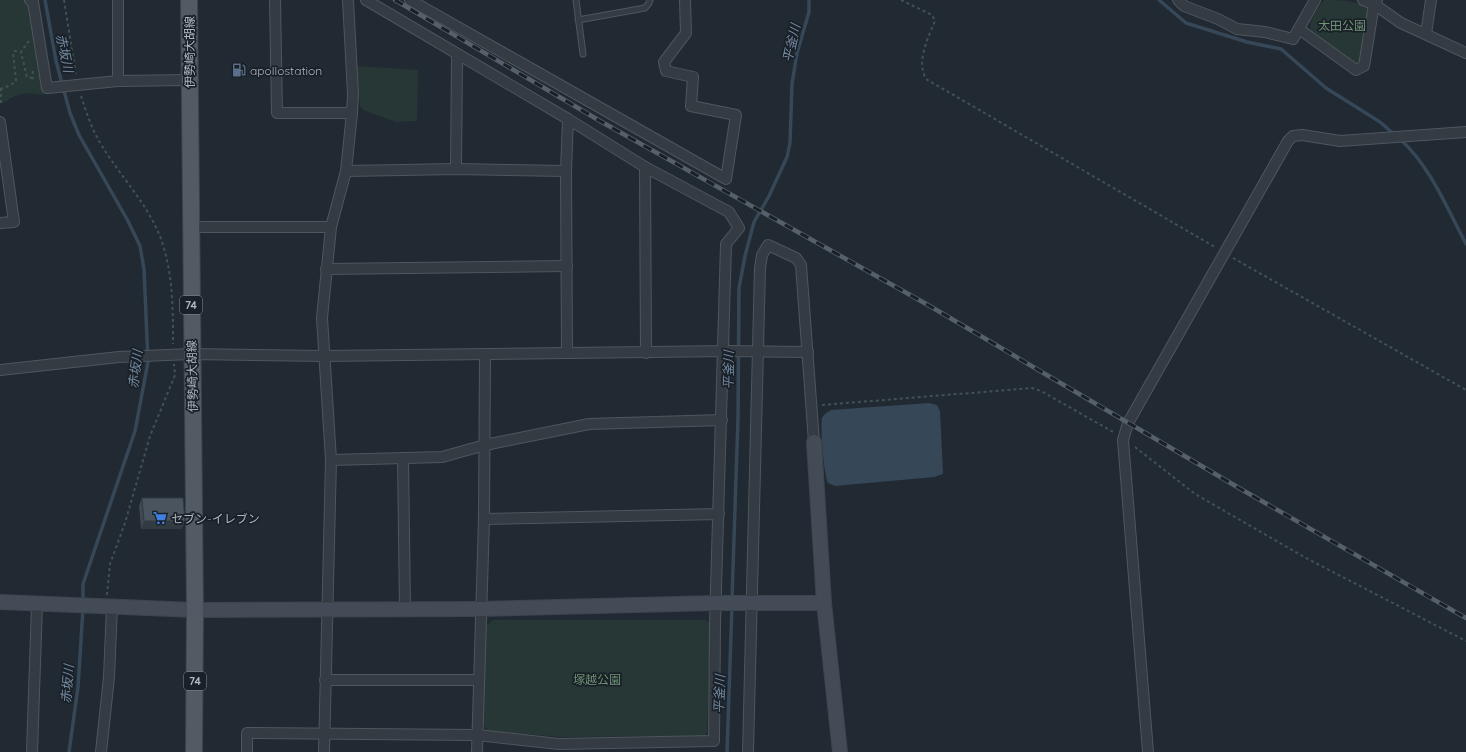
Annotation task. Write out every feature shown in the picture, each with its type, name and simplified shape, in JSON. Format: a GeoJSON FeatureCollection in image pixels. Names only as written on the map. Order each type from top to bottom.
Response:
{"type":"FeatureCollection","features":[{"type":"Feature","properties":{"kind":"main road","name":"伊勢崎大胡線"},"geometry":{"type":"LineString","coordinates":[[189,0],[188,80],[195,610],[194,752]]}},
{"type":"Feature","properties":{"kind":"street"},"geometry":{"type":"LineString","coordinates":[[30,0],[33,2],[47,88],[118,81],[188,80]]}},
{"type":"Feature","properties":{"kind":"street"},"geometry":{"type":"LineString","coordinates":[[118,0],[118,81]]}},
{"type":"Feature","properties":{"kind":"street"},"geometry":{"type":"LineString","coordinates":[[275,0],[277,113],[352,113]]}},
{"type":"Feature","properties":{"kind":"street"},"geometry":{"type":"LineString","coordinates":[[324,752],[331,460],[322,318],[331,227],[346,171],[352,113],[353,94],[348,0]]}},
{"type":"Feature","properties":{"kind":"street"},"geometry":{"type":"LineString","coordinates":[[247,752],[247,733],[477,735],[559,748],[624,747],[714,742],[719,603],[719,514],[726,351],[726,244],[739,228],[729,212],[645,167],[568,119],[366,0]]}},
{"type":"Feature","properties":{"kind":"street"},"geometry":{"type":"LineString","coordinates":[[410,0],[726,179],[736,115],[691,106],[693,77],[666,72],[664,62],[686,33],[685,0]]}},
{"type":"Feature","properties":{"kind":"street"},"geometry":{"type":"LineString","coordinates":[[1178,0],[1184,6],[1218,19],[1237,29],[1265,32],[1293,39],[1316,0]]}},
{"type":"Feature","properties":{"kind":"street"},"geometry":{"type":"LineString","coordinates":[[1363,0],[1375,2],[1401,23],[1466,53]]}},
{"type":"Feature","properties":{"kind":"street"},"geometry":{"type":"LineString","coordinates":[[1426,34],[1431,0]]}},
{"type":"Feature","properties":{"kind":"street"},"geometry":{"type":"LineString","coordinates":[[1299,29],[1356,70],[1364,66],[1375,2]]}},
{"type":"Feature","properties":{"kind":"street"},"geometry":{"type":"LineString","coordinates":[[456,168],[457,55]]}},
{"type":"Feature","properties":{"kind":"street"},"geometry":{"type":"LineString","coordinates":[[567,353],[566,171],[568,119]]}},
{"type":"Feature","properties":{"kind":"street"},"geometry":{"type":"LineString","coordinates":[[0,122],[14,222],[0,223]]}},
{"type":"Feature","properties":{"kind":"street"},"geometry":{"type":"LineString","coordinates":[[1148,752],[1124,437],[1128,424],[1288,142],[1293,136],[1302,135],[1340,141],[1466,132]]}},
{"type":"Feature","properties":{"kind":"street"},"geometry":{"type":"LineString","coordinates":[[645,167],[646,353]]}},
{"type":"Feature","properties":{"kind":"street"},"geometry":{"type":"LineString","coordinates":[[346,171],[456,168],[566,171]]}},
{"type":"Feature","properties":{"kind":"street"},"geometry":{"type":"LineString","coordinates":[[191,227],[331,227]]}},
{"type":"Feature","properties":{"kind":"street"},"geometry":{"type":"LineString","coordinates":[[748,752],[748,604],[756,351],[760,261],[764,250],[768,245],[796,258],[801,265],[812,406],[824,603],[840,752]]}},
{"type":"Feature","properties":{"kind":"street"},"geometry":{"type":"LineString","coordinates":[[326,269],[567,266]]}},
{"type":"Feature","properties":{"kind":"street"},"geometry":{"type":"LineString","coordinates":[[0,370],[119,357],[191,354],[324,356],[726,351],[808,352]]}},
{"type":"Feature","properties":{"kind":"street"},"geometry":{"type":"LineString","coordinates":[[477,752],[484,519],[485,355]]}},
{"type":"Feature","properties":{"kind":"street"},"geometry":{"type":"LineString","coordinates":[[331,460],[442,457],[485,445],[589,424],[722,420]]}},
{"type":"Feature","properties":{"kind":"street"},"geometry":{"type":"LineString","coordinates":[[403,458],[405,609]]}},
{"type":"Feature","properties":{"kind":"street"},"geometry":{"type":"LineString","coordinates":[[484,519],[719,514]]}},
{"type":"Feature","properties":{"kind":"street"},"geometry":{"type":"LineString","coordinates":[[0,602],[195,610],[481,609],[719,603],[824,603]]}},
{"type":"Feature","properties":{"kind":"street"},"geometry":{"type":"LineString","coordinates":[[32,752],[36,604]]}},
{"type":"Feature","properties":{"kind":"street"},"geometry":{"type":"LineString","coordinates":[[101,752],[109,677],[109,606]]}},
{"type":"Feature","properties":{"kind":"street"},"geometry":{"type":"LineString","coordinates":[[325,680],[479,680]]}},
{"type":"Feature","properties":{"kind":"lane"},"geometry":{"type":"LineString","coordinates":[[576,0],[583,54]]}},
{"type":"Feature","properties":{"kind":"lane"},"geometry":{"type":"LineString","coordinates":[[578,20],[644,8],[650,3],[650,0]]}},
{"type":"Feature","properties":{"kind":"path"},"geometry":{"type":"LineString","coordinates":[[64,0],[75,85],[99,142],[139,198],[160,238],[167,261],[173,298],[171,355],[175,375],[148,443],[110,564],[109,606]]}},
{"type":"Feature","properties":{"kind":"path"},"geometry":{"type":"LineString","coordinates":[[901,0],[932,15],[935,21],[923,52],[923,73],[926,79],[1225,253],[1466,390]]}},
{"type":"Feature","properties":{"kind":"path"},"geometry":{"type":"LineString","coordinates":[[29,41],[21,52],[27,77],[32,78]]}},
{"type":"Feature","properties":{"kind":"path"},"geometry":{"type":"LineString","coordinates":[[1,103],[0,89],[11,85],[16,81],[13,53],[15,51],[21,52]]}},
{"type":"Feature","properties":{"kind":"path"},"geometry":{"type":"LineString","coordinates":[[812,406],[1032,388],[1041,391],[1124,437],[1194,494],[1306,558],[1466,641]]}},
{"type":"Feature","properties":{"kind":"green space"},"geometry":{"type":"Polygon","coordinates":[[[0,0],[24,0],[28,5],[44,95],[31,93],[23,94],[0,103],[0,0]]]}},
{"type":"Feature","properties":{"kind":"green space","name":"太田公園"},"geometry":{"type":"Polygon","coordinates":[[[1324,0],[1341,0],[1352,2],[1367,8],[1369,16],[1361,62],[1354,64],[1311,32],[1310,28],[1312,19],[1324,0]]]}},
{"type":"Feature","properties":{"kind":"green space"},"geometry":{"type":"Polygon","coordinates":[[[357,66],[418,70],[417,121],[396,122],[363,110],[360,106],[357,66]]]}},
{"type":"Feature","properties":{"kind":"green space","name":"塚越公園"},"geometry":{"type":"Polygon","coordinates":[[[493,620],[706,620],[710,624],[707,732],[705,736],[561,737],[489,731],[484,726],[485,627],[493,620]]]}},
{"type":"Feature","properties":{"kind":"water"},"geometry":{"type":"Polygon","coordinates":[[[929,403],[937,405],[940,411],[943,474],[934,477],[835,486],[828,483],[824,461],[822,431],[822,418],[826,413],[831,410],[929,403]]]}},
{"type":"Feature","properties":{"kind":"building"},"geometry":{"type":"Polygon","coordinates":[[[142,498],[183,498],[185,521],[144,521],[142,498]]]}},
{"type":"Feature","properties":{"kind":"waterway","name":"赤坂川"},"geometry":{"type":"LineString","coordinates":[[45,0],[56,61],[70,113],[79,135],[128,221],[140,246],[144,269],[148,362],[135,431],[83,584],[83,602]]}},
{"type":"Feature","properties":{"kind":"waterway","name":"平釜川"},"geometry":{"type":"LineString","coordinates":[[732,599],[738,418],[739,288],[745,256],[754,222],[769,196],[787,157],[790,143],[792,84],[797,53],[809,12],[809,0]]}},
{"type":"Feature","properties":{"kind":"waterway"},"geometry":{"type":"LineString","coordinates":[[1159,0],[1186,23],[1247,42],[1281,49],[1326,88],[1380,122],[1395,135]]}},
{"type":"Feature","properties":{"kind":"waterway"},"geometry":{"type":"LineString","coordinates":[[1400,139],[1411,150],[1429,175],[1445,202],[1466,244]]}},
{"type":"Feature","properties":{"kind":"waterway","name":"平釜川"},"geometry":{"type":"LineString","coordinates":[[727,752],[732,605]]}},
{"type":"Feature","properties":{"kind":"waterway","name":"赤坂川"},"geometry":{"type":"LineString","coordinates":[[69,752],[78,687],[83,608]]}},
{"type":"Feature","properties":{"kind":"railway"},"geometry":{"type":"LineString","coordinates":[[395,0],[600,121],[928,305],[1239,488],[1466,618]]}},
{"type":"Feature","properties":{"kind":"place","name":"apollostation"},"geometry":{"type":"Point","coordinates":[239,70]}},
{"type":"Feature","properties":{"kind":"place","name":"セブン-イレブン"},"geometry":{"type":"Point","coordinates":[160,518]}}]}
